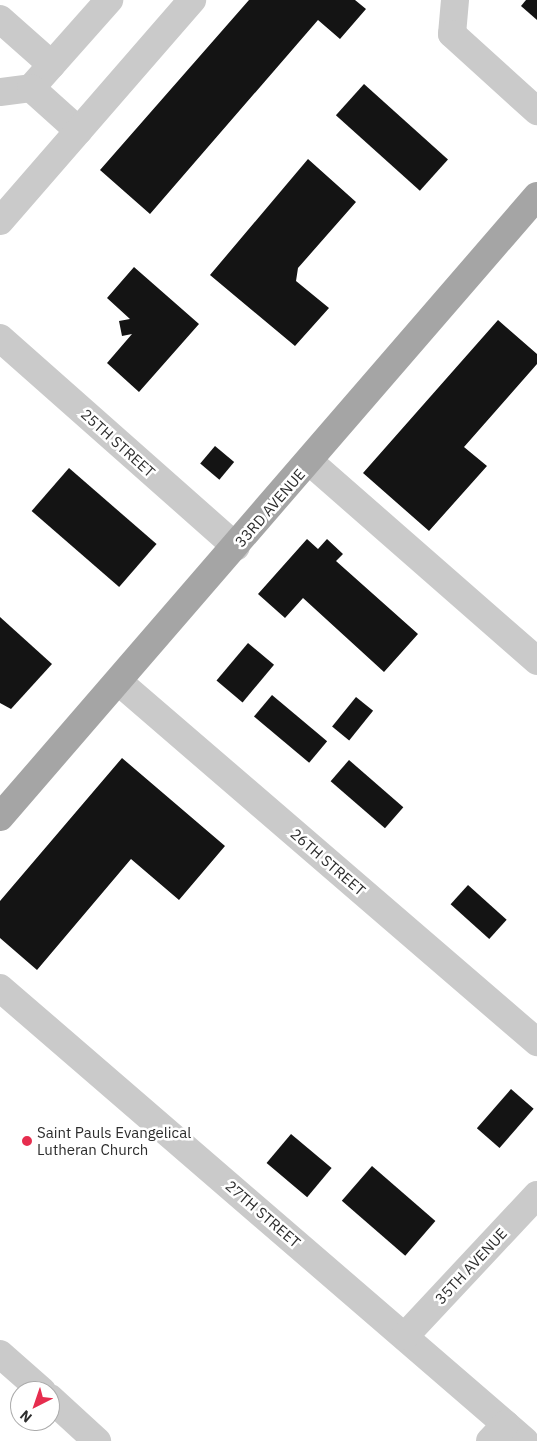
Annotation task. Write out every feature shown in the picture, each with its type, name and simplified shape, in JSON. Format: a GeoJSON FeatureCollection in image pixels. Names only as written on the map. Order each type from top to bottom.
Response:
{"type":"FeatureCollection","features":[{"type":"Feature","properties":{"kind":"main road","name":"33RD AVENUE"},"geometry":{"type":"LineString","coordinates":[[0,817],[310,462],[537,196]]}},
{"type":"Feature","properties":{"kind":"street"},"geometry":{"type":"LineString","coordinates":[[0,92],[31,88],[109,0]]}},
{"type":"Feature","properties":{"kind":"street"},"geometry":{"type":"LineString","coordinates":[[0,221],[192,0]]}},
{"type":"Feature","properties":{"kind":"street"},"geometry":{"type":"LineString","coordinates":[[455,0],[452,34],[537,111]]}},
{"type":"Feature","properties":{"kind":"street"},"geometry":{"type":"LineString","coordinates":[[0,19],[52,65]]}},
{"type":"Feature","properties":{"kind":"street"},"geometry":{"type":"LineString","coordinates":[[31,88],[78,131]]}},
{"type":"Feature","properties":{"kind":"street","name":"25TH STREET"},"geometry":{"type":"LineString","coordinates":[[0,338],[236,547]]}},
{"type":"Feature","properties":{"kind":"street"},"geometry":{"type":"LineString","coordinates":[[310,462],[537,662]]}},
{"type":"Feature","properties":{"kind":"street","name":"26TH STREET"},"geometry":{"type":"LineString","coordinates":[[119,682],[537,1042]]}},
{"type":"Feature","properties":{"kind":"street","name":"27TH STREET"},"geometry":{"type":"LineString","coordinates":[[0,988],[405,1336],[507,1435]]}},
{"type":"Feature","properties":{"kind":"street","name":"35TH AVENUE"},"geometry":{"type":"LineString","coordinates":[[405,1336],[537,1195]]}},
{"type":"Feature","properties":{"kind":"street"},"geometry":{"type":"LineString","coordinates":[[0,1354],[31,1381]]}},
{"type":"Feature","properties":{"kind":"street"},"geometry":{"type":"LineString","coordinates":[[60,1407],[97,1441]]}},
{"type":"Feature","properties":{"kind":"building"},"geometry":{"type":"Polygon","coordinates":[[[249,0],[355,0],[366,9],[340,39],[318,20],[150,214],[100,170],[249,0]]]}},
{"type":"Feature","properties":{"kind":"building"},"geometry":{"type":"Polygon","coordinates":[[[526,0],[537,0],[537,20],[521,6],[526,0]]]}},
{"type":"Feature","properties":{"kind":"building"},"geometry":{"type":"Polygon","coordinates":[[[364,84],[448,160],[420,191],[336,115],[364,84]]]}},
{"type":"Feature","properties":{"kind":"building"},"geometry":{"type":"Polygon","coordinates":[[[308,159],[356,202],[298,268],[296,281],[329,308],[295,346],[210,275],[308,159]]]}},
{"type":"Feature","properties":{"kind":"building"},"geometry":{"type":"Polygon","coordinates":[[[134,267],[199,324],[139,392],[107,363],[132,334],[122,336],[119,321],[130,319],[107,298],[134,267]]]}},
{"type":"Feature","properties":{"kind":"building"},"geometry":{"type":"Polygon","coordinates":[[[498,320],[537,354],[537,364],[464,447],[487,466],[429,531],[363,473],[498,320]]]}},
{"type":"Feature","properties":{"kind":"building"},"geometry":{"type":"Polygon","coordinates":[[[215,446],[234,462],[219,480],[200,464],[215,446]]]}},
{"type":"Feature","properties":{"kind":"building"},"geometry":{"type":"Polygon","coordinates":[[[69,468],[157,544],[119,587],[32,511],[69,468]]]}},
{"type":"Feature","properties":{"kind":"building"},"geometry":{"type":"Polygon","coordinates":[[[307,539],[318,549],[327,539],[343,554],[336,561],[418,634],[384,672],[303,598],[285,618],[258,594],[307,539]]]}},
{"type":"Feature","properties":{"kind":"building"},"geometry":{"type":"Polygon","coordinates":[[[0,617],[52,664],[11,709],[0,703],[0,617]]]}},
{"type":"Feature","properties":{"kind":"building"},"geometry":{"type":"Polygon","coordinates":[[[248,643],[274,665],[243,702],[217,681],[248,643]]]}},
{"type":"Feature","properties":{"kind":"building"},"geometry":{"type":"Polygon","coordinates":[[[272,695],[327,741],[309,763],[254,716],[272,695]]]}},
{"type":"Feature","properties":{"kind":"building"},"geometry":{"type":"Polygon","coordinates":[[[356,697],[373,711],[349,740],[332,727],[356,697]]]}},
{"type":"Feature","properties":{"kind":"building"},"geometry":{"type":"Polygon","coordinates":[[[122,758],[225,846],[179,900],[131,859],[37,970],[0,938],[0,901],[122,758]]]}},
{"type":"Feature","properties":{"kind":"building"},"geometry":{"type":"Polygon","coordinates":[[[349,760],[403,807],[385,828],[331,781],[349,760]]]}},
{"type":"Feature","properties":{"kind":"building"},"geometry":{"type":"Polygon","coordinates":[[[468,885],[507,920],[489,939],[451,904],[468,885]]]}},
{"type":"Feature","properties":{"kind":"building"},"geometry":{"type":"Polygon","coordinates":[[[511,1089],[534,1109],[500,1148],[477,1128],[511,1089]]]}},
{"type":"Feature","properties":{"kind":"building"},"geometry":{"type":"Polygon","coordinates":[[[291,1134],[332,1168],[307,1197],[267,1163],[291,1134]]]}},
{"type":"Feature","properties":{"kind":"building"},"geometry":{"type":"Polygon","coordinates":[[[372,1166],[435,1221],[405,1256],[342,1201],[372,1166]]]}},
{"type":"Feature","properties":{"kind":"place","name":"Saint Pauls Evangelical Lutheran Church"},"geometry":{"type":"Point","coordinates":[27,1141]}}]}
